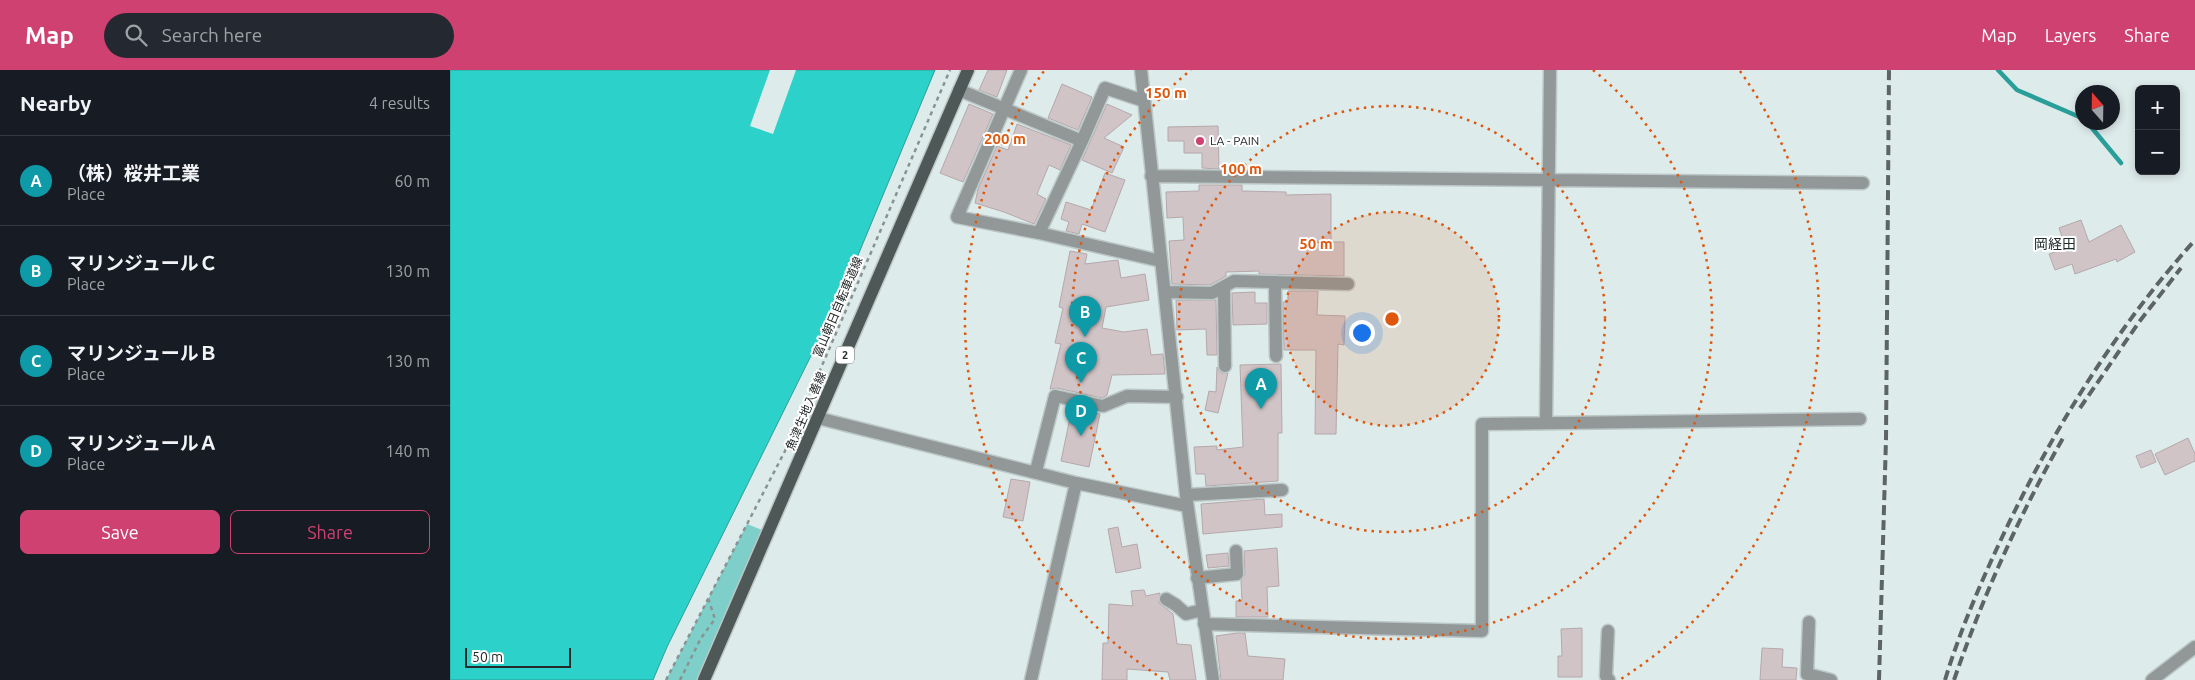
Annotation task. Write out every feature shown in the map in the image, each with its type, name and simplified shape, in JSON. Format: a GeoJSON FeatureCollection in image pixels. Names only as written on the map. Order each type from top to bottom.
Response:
{"type":"FeatureCollection","features":[{"type":"Feature","properties":{"kind":"main road","name":"魚津生地入善線"},"geometry":{"type":"LineString","coordinates":[[704,680],[968,70]]}},
{"type":"Feature","properties":{"kind":"street"},"geometry":{"type":"LineString","coordinates":[[1021,70],[957,217],[1039,233],[1161,261]]}},
{"type":"Feature","properties":{"kind":"street"},"geometry":{"type":"LineString","coordinates":[[1142,70],[1151,176],[1166,292],[1187,501],[1213,680]]}},
{"type":"Feature","properties":{"kind":"street"},"geometry":{"type":"LineString","coordinates":[[1546,423],[1550,70]]}},
{"type":"Feature","properties":{"kind":"street"},"geometry":{"type":"LineString","coordinates":[[1039,233],[1105,88],[1144,102]]}},
{"type":"Feature","properties":{"kind":"street"},"geometry":{"type":"LineString","coordinates":[[959,90],[1082,141]]}},
{"type":"Feature","properties":{"kind":"street"},"geometry":{"type":"LineString","coordinates":[[1151,176],[1863,182]]}},
{"type":"Feature","properties":{"kind":"street"},"geometry":{"type":"LineString","coordinates":[[1166,292],[1212,293],[1234,281],[1348,284]]}},
{"type":"Feature","properties":{"kind":"street"},"geometry":{"type":"LineString","coordinates":[[1275,282],[1276,356]]}},
{"type":"Feature","properties":{"kind":"street"},"geometry":{"type":"LineString","coordinates":[[1224,288],[1225,366]]}},
{"type":"Feature","properties":{"kind":"street"},"geometry":{"type":"LineString","coordinates":[[1036,471],[1055,396],[1103,406],[1127,396],[1177,397]]}},
{"type":"Feature","properties":{"kind":"street"},"geometry":{"type":"LineString","coordinates":[[818,418],[1076,482],[1187,501],[1282,490]]}},
{"type":"Feature","properties":{"kind":"street"},"geometry":{"type":"LineString","coordinates":[[1204,624],[1482,631],[1482,424],[1860,419]]}},
{"type":"Feature","properties":{"kind":"street"},"geometry":{"type":"LineString","coordinates":[[1032,680],[1076,482]]}},
{"type":"Feature","properties":{"kind":"street"},"geometry":{"type":"LineString","coordinates":[[1197,578],[1237,574],[1236,551]]}},
{"type":"Feature","properties":{"kind":"street"},"geometry":{"type":"LineString","coordinates":[[1166,599],[1186,614],[1202,610]]}},
{"type":"Feature","properties":{"kind":"street"},"geometry":{"type":"LineString","coordinates":[[1809,622],[1807,674],[1831,680]]}},
{"type":"Feature","properties":{"kind":"street"},"geometry":{"type":"LineString","coordinates":[[1608,631],[1606,676],[1609,680]]}},
{"type":"Feature","properties":{"kind":"street"},"geometry":{"type":"LineString","coordinates":[[2152,680],[2195,647]]}},
{"type":"Feature","properties":{"kind":"path","name":"富山朝日自転車道線"},"geometry":{"type":"LineString","coordinates":[[666,680],[785,451],[950,70]]}},
{"type":"Feature","properties":{"kind":"path"},"geometry":{"type":"LineString","coordinates":[[680,680],[701,638],[715,619],[708,598]]}},
{"type":"Feature","properties":{"kind":"shaded area"},"geometry":{"type":"Polygon","coordinates":[[[450,70],[935,70],[844,289],[667,647],[653,680],[450,680],[450,70]]]}},
{"type":"Feature","properties":{"kind":"shaded area"},"geometry":{"type":"Polygon","coordinates":[[[747,524],[767,532],[704,680],[666,680],[747,524]]]}},
{"type":"Feature","properties":{"kind":"pier"},"geometry":{"type":"Polygon","coordinates":[[[770,70],[796,70],[773,134],[750,126],[770,70]]]}},
{"type":"Feature","properties":{"kind":"building"},"geometry":{"type":"Polygon","coordinates":[[[988,70],[1007,70],[997,97],[979,90],[988,70]]]}},
{"type":"Feature","properties":{"kind":"building"},"geometry":{"type":"Polygon","coordinates":[[[1062,84],[1092,97],[1078,130],[1048,118],[1062,84]]]}},
{"type":"Feature","properties":{"kind":"building"},"geometry":{"type":"Polygon","coordinates":[[[969,104],[993,114],[963,182],[940,173],[969,104]]]}},
{"type":"Feature","properties":{"kind":"building"},"geometry":{"type":"Polygon","coordinates":[[[1107,104],[1132,115],[1104,138],[1124,147],[1112,173],[1082,160],[1107,104]]]}},
{"type":"Feature","properties":{"kind":"building"},"geometry":{"type":"Polygon","coordinates":[[[1017,124],[1071,145],[1060,170],[1049,165],[1037,194],[1046,199],[1034,224],[975,203],[978,189],[997,146],[1008,150],[1017,124]]]}},
{"type":"Feature","properties":{"kind":"building"},"geometry":{"type":"Polygon","coordinates":[[[1218,126],[1219,169],[1202,168],[1202,153],[1184,153],[1184,141],[1168,141],[1168,127],[1218,126]]]}},
{"type":"Feature","properties":{"kind":"building"},"geometry":{"type":"Polygon","coordinates":[[[1105,173],[1125,180],[1105,232],[1082,224],[1079,234],[1066,231],[1069,222],[1061,219],[1066,202],[1091,210],[1105,173]]]}},
{"type":"Feature","properties":{"kind":"building"},"geometry":{"type":"Polygon","coordinates":[[[1199,185],[1242,185],[1242,191],[1286,192],[1286,195],[1331,194],[1331,242],[1344,242],[1344,276],[1259,274],[1259,271],[1226,272],[1226,276],[1210,285],[1172,284],[1169,241],[1184,240],[1183,217],[1167,218],[1166,192],[1199,191],[1199,185]]]}},
{"type":"Feature","properties":{"kind":"building"},"geometry":{"type":"Polygon","coordinates":[[[2081,220],[2089,242],[2121,225],[2135,252],[2117,262],[2116,259],[2075,274],[2072,264],[2055,270],[2049,254],[2066,248],[2059,228],[2081,220]]]}},
{"type":"Feature","properties":{"kind":"building"},"geometry":{"type":"Polygon","coordinates":[[[1070,251],[1087,254],[1085,264],[1118,260],[1121,278],[1145,274],[1149,300],[1106,307],[1102,328],[1124,332],[1147,329],[1151,355],[1163,354],[1165,374],[1112,375],[1107,395],[1102,398],[1057,388],[1050,389],[1061,344],[1055,343],[1063,308],[1059,307],[1070,251]]]}},
{"type":"Feature","properties":{"kind":"building"},"geometry":{"type":"Polygon","coordinates":[[[1288,291],[1318,291],[1317,315],[1345,316],[1344,345],[1338,344],[1336,434],[1315,434],[1316,350],[1284,350],[1283,302],[1288,302],[1288,291]]]}},
{"type":"Feature","properties":{"kind":"building"},"geometry":{"type":"Polygon","coordinates":[[[1255,292],[1255,303],[1267,303],[1267,324],[1233,325],[1232,293],[1255,292]]]}},
{"type":"Feature","properties":{"kind":"building"},"geometry":{"type":"Polygon","coordinates":[[[1176,300],[1216,300],[1217,355],[1207,355],[1206,329],[1177,330],[1176,300]]]}},
{"type":"Feature","properties":{"kind":"building"},"geometry":{"type":"Polygon","coordinates":[[[1281,364],[1282,433],[1278,433],[1278,481],[1206,486],[1205,474],[1196,474],[1194,447],[1217,446],[1217,450],[1243,447],[1240,365],[1281,364]]]}},
{"type":"Feature","properties":{"kind":"building"},"geometry":{"type":"Polygon","coordinates":[[[1217,367],[1221,373],[1228,373],[1218,413],[1205,410],[1209,391],[1216,392],[1217,367]]]}},
{"type":"Feature","properties":{"kind":"building"},"geometry":{"type":"Polygon","coordinates":[[[1072,408],[1100,414],[1089,467],[1061,461],[1072,408]]]}},
{"type":"Feature","properties":{"kind":"building"},"geometry":{"type":"Polygon","coordinates":[[[2188,438],[2195,454],[2195,461],[2165,475],[2155,454],[2188,438]]]}},
{"type":"Feature","properties":{"kind":"building"},"geometry":{"type":"Polygon","coordinates":[[[2151,450],[2156,462],[2141,468],[2136,456],[2151,450]]]}},
{"type":"Feature","properties":{"kind":"building"},"geometry":{"type":"Polygon","coordinates":[[[1011,479],[1030,482],[1023,521],[1003,517],[1011,479]]]}},
{"type":"Feature","properties":{"kind":"building"},"geometry":{"type":"Polygon","coordinates":[[[1264,499],[1265,515],[1282,514],[1282,527],[1203,534],[1201,504],[1264,499]]]}},
{"type":"Feature","properties":{"kind":"building"},"geometry":{"type":"Polygon","coordinates":[[[1118,527],[1122,547],[1137,544],[1141,568],[1116,573],[1108,529],[1118,527]]]}},
{"type":"Feature","properties":{"kind":"building"},"geometry":{"type":"Polygon","coordinates":[[[1277,548],[1279,586],[1267,587],[1268,617],[1236,617],[1236,601],[1242,601],[1241,581],[1245,574],[1244,551],[1277,548]]]}},
{"type":"Feature","properties":{"kind":"building"},"geometry":{"type":"Polygon","coordinates":[[[1228,553],[1229,566],[1208,568],[1206,555],[1228,553]]]}},
{"type":"Feature","properties":{"kind":"building"},"geometry":{"type":"Polygon","coordinates":[[[1144,590],[1146,596],[1160,593],[1159,603],[1173,614],[1177,644],[1191,645],[1196,680],[1170,680],[1168,672],[1127,669],[1127,680],[1102,680],[1103,643],[1108,643],[1109,604],[1133,606],[1131,591],[1144,590]]]}},
{"type":"Feature","properties":{"kind":"building"},"geometry":{"type":"Polygon","coordinates":[[[1582,628],[1582,677],[1558,677],[1558,656],[1562,656],[1561,629],[1582,628]]]}},
{"type":"Feature","properties":{"kind":"building"},"geometry":{"type":"Polygon","coordinates":[[[1245,633],[1248,656],[1285,659],[1283,680],[1221,680],[1216,636],[1245,633]]]}},
{"type":"Feature","properties":{"kind":"building"},"geometry":{"type":"Polygon","coordinates":[[[1762,648],[1783,649],[1782,667],[1797,668],[1796,680],[1760,680],[1762,648]]]}},
{"type":"Feature","properties":{"kind":"waterway"},"geometry":{"type":"LineString","coordinates":[[1998,70],[2017,90],[2075,115]]}},
{"type":"Feature","properties":{"kind":"waterway"},"geometry":{"type":"LineString","coordinates":[[2094,130],[2121,163]]}},
{"type":"Feature","properties":{"kind":"railway"},"geometry":{"type":"LineString","coordinates":[[1879,680],[1886,439],[1889,70]]}},
{"type":"Feature","properties":{"kind":"railway"},"geometry":{"type":"LineString","coordinates":[[1945,680],[1976,595],[1991,562],[2018,505],[2061,425],[2137,310],[2195,240]]}},
{"type":"Feature","properties":{"kind":"railway"},"geometry":{"type":"LineString","coordinates":[[2080,408],[2139,322],[2181,268]]}},
{"type":"Feature","properties":{"kind":"railway"},"geometry":{"type":"LineString","coordinates":[[1954,680],[1977,618],[2003,557],[2031,497],[2063,438]]}},
{"type":"Feature","properties":{"kind":"place","name":"LA - PAIN"},"geometry":{"type":"Point","coordinates":[1200,141]}},
{"type":"Feature","properties":{"kind":"place","name":"マリンジュールＣ"},"geometry":{"type":"Point","coordinates":[1085,337]}},
{"type":"Feature","properties":{"kind":"place","name":"マリンジュールＢ"},"geometry":{"type":"Point","coordinates":[1081,383]}},
{"type":"Feature","properties":{"kind":"place","name":"（株）桜井工業"},"geometry":{"type":"Point","coordinates":[1261,409]}},
{"type":"Feature","properties":{"kind":"place","name":"マリンジュールＡ"},"geometry":{"type":"Point","coordinates":[1081,436]}},
{"type":"Feature","properties":{"kind":"district","name":"岡経田"},"geometry":{"type":"Point","coordinates":[2055,244]}}]}
